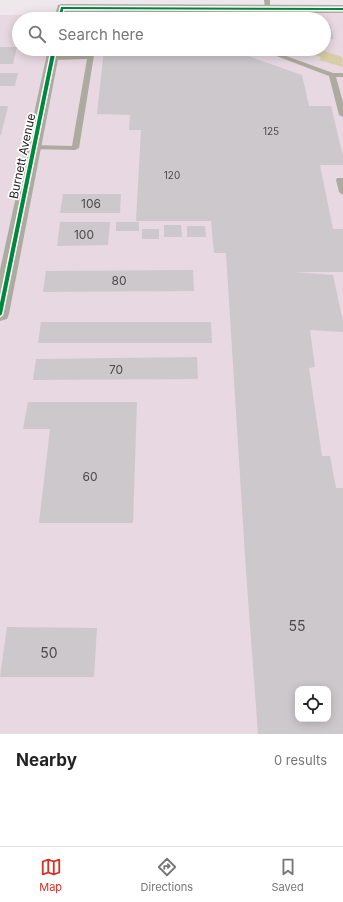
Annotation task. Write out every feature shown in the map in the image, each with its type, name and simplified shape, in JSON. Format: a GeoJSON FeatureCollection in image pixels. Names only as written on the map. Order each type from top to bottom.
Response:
{"type":"FeatureCollection","features":[{"type":"Feature","properties":{"kind":"street"},"geometry":{"type":"LineString","coordinates":[[136,12],[267,4],[343,9]]}},
{"type":"Feature","properties":{"kind":"street","name":"Burnett Avenue"},"geometry":{"type":"LineString","coordinates":[[0,314],[52,56]]}},
{"type":"Feature","properties":{"kind":"lane"},"geometry":{"type":"LineString","coordinates":[[34,147],[75,148],[91,57],[82,56]]}},
{"type":"Feature","properties":{"kind":"lane"},"geometry":{"type":"LineString","coordinates":[[280,56],[332,75],[343,75]]}},
{"type":"Feature","properties":{"kind":"lane"},"geometry":{"type":"LineString","coordinates":[[332,75],[343,115]]}},
{"type":"Feature","properties":{"kind":"lane"},"geometry":{"type":"LineString","coordinates":[[343,180],[340,180],[343,192]]}},
{"type":"Feature","properties":{"kind":"shaded area"},"geometry":{"type":"Polygon","coordinates":[[[199,11],[343,12],[343,734],[0,734],[0,15],[12,15],[12,56],[331,56],[331,12],[199,11]]]}},
{"type":"Feature","properties":{"kind":"shaded area"},"geometry":{"type":"Polygon","coordinates":[[[331,53],[342,57],[343,67],[319,60],[321,57],[318,56],[331,56],[331,53]]]}},
{"type":"Feature","properties":{"kind":"building"},"geometry":{"type":"Polygon","coordinates":[[[331,28],[334,39],[331,39],[331,28]]]}},
{"type":"Feature","properties":{"kind":"building"},"geometry":{"type":"Polygon","coordinates":[[[0,47],[12,47],[12,56],[15,56],[13,64],[0,64],[0,47]]]}},
{"type":"Feature","properties":{"kind":"building"},"geometry":{"type":"Polygon","coordinates":[[[103,56],[248,56],[302,75],[309,106],[331,106],[343,156],[343,165],[320,165],[333,229],[343,229],[343,272],[294,272],[333,275],[343,321],[343,332],[310,330],[315,367],[309,368],[322,456],[330,456],[336,488],[343,488],[343,734],[258,734],[226,253],[214,253],[211,221],[136,221],[141,130],[129,130],[130,115],[97,114],[103,56]]]}},
{"type":"Feature","properties":{"kind":"building"},"geometry":{"type":"Polygon","coordinates":[[[0,73],[18,73],[15,86],[0,86],[0,73]]]}},
{"type":"Feature","properties":{"kind":"building"},"geometry":{"type":"Polygon","coordinates":[[[0,106],[8,106],[1,135],[0,135],[0,106]]]}},
{"type":"Feature","properties":{"kind":"building"},"geometry":{"type":"Polygon","coordinates":[[[63,194],[121,194],[120,213],[60,213],[63,194]]]}},
{"type":"Feature","properties":{"kind":"building"},"geometry":{"type":"Polygon","coordinates":[[[60,222],[110,222],[108,245],[57,246],[60,222]]]}},
{"type":"Feature","properties":{"kind":"building"},"geometry":{"type":"Polygon","coordinates":[[[116,222],[139,222],[139,231],[116,231],[116,222]]]}},
{"type":"Feature","properties":{"kind":"building"},"geometry":{"type":"Polygon","coordinates":[[[164,225],[181,225],[182,237],[164,237],[164,225]]]}},
{"type":"Feature","properties":{"kind":"building"},"geometry":{"type":"Polygon","coordinates":[[[187,226],[205,226],[206,237],[187,237],[187,226]]]}},
{"type":"Feature","properties":{"kind":"building"},"geometry":{"type":"Polygon","coordinates":[[[142,229],[159,229],[159,239],[142,239],[142,229]]]}},
{"type":"Feature","properties":{"kind":"building"},"geometry":{"type":"Polygon","coordinates":[[[193,270],[194,291],[43,292],[46,271],[193,270]]]}},
{"type":"Feature","properties":{"kind":"building"},"geometry":{"type":"Polygon","coordinates":[[[41,322],[211,322],[212,343],[38,343],[41,322]]]}},
{"type":"Feature","properties":{"kind":"building"},"geometry":{"type":"Polygon","coordinates":[[[197,357],[198,379],[33,380],[36,359],[197,357]]]}},
{"type":"Feature","properties":{"kind":"building"},"geometry":{"type":"Polygon","coordinates":[[[28,402],[137,402],[133,523],[39,523],[50,429],[23,429],[28,402]]]}},
{"type":"Feature","properties":{"kind":"building"},"geometry":{"type":"Polygon","coordinates":[[[7,627],[97,628],[94,677],[0,677],[7,627]]]}},
{"type":"Feature","properties":{"kind":"cycle path"},"geometry":{"type":"LineString","coordinates":[[61,12],[62,8],[343,9]]}},
{"type":"Feature","properties":{"kind":"cycle path"},"geometry":{"type":"LineString","coordinates":[[0,314],[53,56]]}}]}
